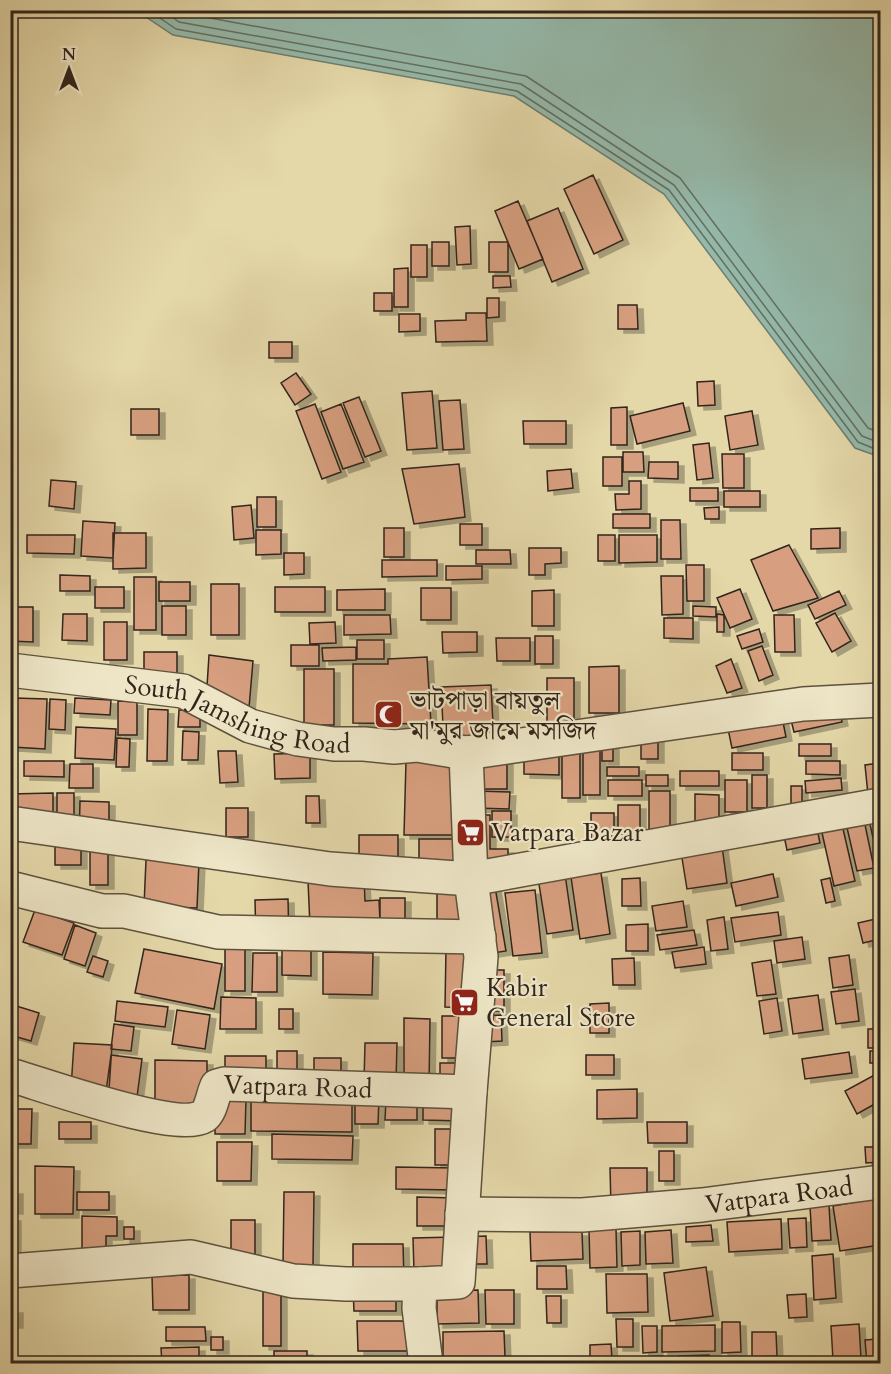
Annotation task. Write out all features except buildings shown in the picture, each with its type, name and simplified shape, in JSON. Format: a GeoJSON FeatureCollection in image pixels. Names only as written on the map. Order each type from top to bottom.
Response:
{"type":"FeatureCollection","features":[{"type":"Feature","properties":{"kind":"street","name":"South Jamshing Road"},"geometry":{"type":"LineString","coordinates":[[10,670],[183,691],[250,726],[298,739],[394,747],[417,745],[466,753]]}},
{"type":"Feature","properties":{"kind":"street"},"geometry":{"type":"LineString","coordinates":[[10,1272],[191,1257],[293,1281],[346,1284],[458,1282],[481,957],[471,879],[466,753],[803,704],[880,700]]}},
{"type":"Feature","properties":{"kind":"street"},"geometry":{"type":"LineString","coordinates":[[10,823],[330,869],[471,879],[880,805]]}},
{"type":"Feature","properties":{"kind":"street"},"geometry":{"type":"LineString","coordinates":[[10,888],[102,911],[124,911],[218,932],[479,937]]}},
{"type":"Feature","properties":{"kind":"street","name":"Vatpara Road"},"geometry":{"type":"LineString","coordinates":[[10,1075],[135,1113],[184,1120],[202,1117],[207,1112],[217,1086],[224,1084],[470,1092]]}},
{"type":"Feature","properties":{"kind":"street","name":"Vatpara Road"},"geometry":{"type":"LineString","coordinates":[[462,1214],[582,1215],[702,1205],[880,1182]]}},
{"type":"Feature","properties":{"kind":"street"},"geometry":{"type":"LineString","coordinates":[[420,1284],[419,1308],[426,1364]]}},
{"type":"Feature","properties":{"kind":"water"},"geometry":{"type":"Polygon","coordinates":[[[137,11],[880,11],[880,457],[855,448],[664,194],[514,96],[173,35],[137,11]]]}},
{"type":"Feature","properties":{"kind":"place","name":"ভাটপাড়া বায়তুল মা'মুর জামে মসজিদ"},"geometry":{"type":"Point","coordinates":[389,715]}},
{"type":"Feature","properties":{"kind":"place","name":"Vatpara Bazar"},"geometry":{"type":"Point","coordinates":[470,832]}},
{"type":"Feature","properties":{"kind":"place","name":"Kabir General Store"},"geometry":{"type":"Point","coordinates":[465,1002]}}]}
